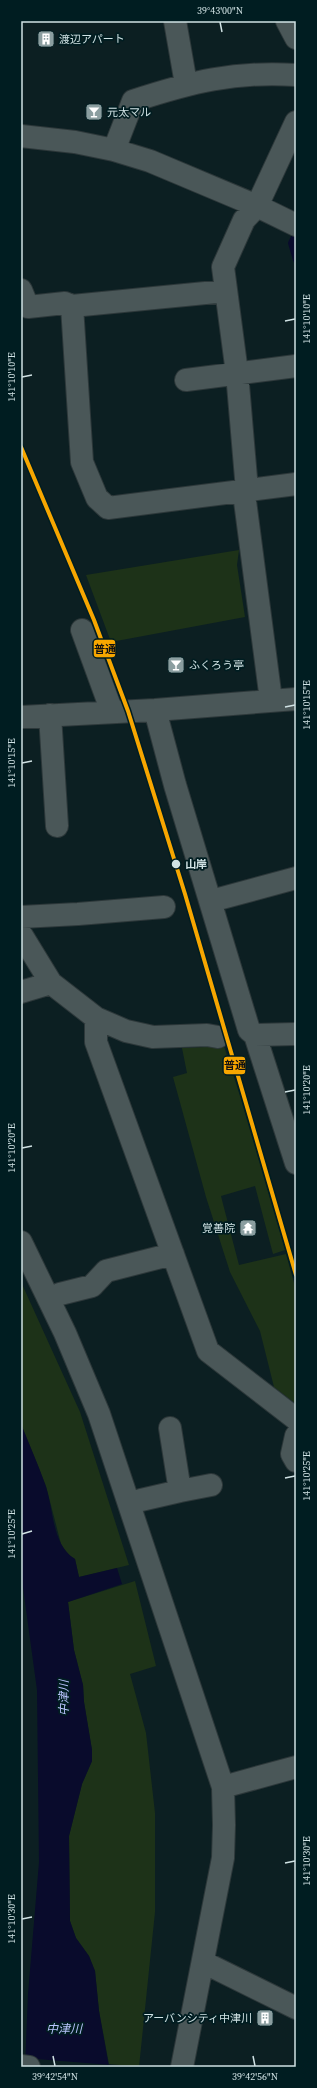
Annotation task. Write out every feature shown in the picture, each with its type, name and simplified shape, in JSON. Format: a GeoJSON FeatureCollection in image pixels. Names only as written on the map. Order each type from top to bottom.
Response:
{"type":"FeatureCollection","features":[{"type":"Feature","properties":{"kind":"street"},"geometry":{"type":"LineString","coordinates":[[175,21],[186,84]]}},
{"type":"Feature","properties":{"kind":"street"},"geometry":{"type":"LineString","coordinates":[[287,21],[296,38]]}},
{"type":"Feature","properties":{"kind":"street"},"geometry":{"type":"LineString","coordinates":[[114,150],[132,101],[186,84],[252,74],[296,75]]}},
{"type":"Feature","properties":{"kind":"street"},"geometry":{"type":"LineString","coordinates":[[271,700],[245,501],[247,490],[237,373],[223,267],[244,220],[257,206],[296,122]]}},
{"type":"Feature","properties":{"kind":"street"},"geometry":{"type":"LineString","coordinates":[[21,136],[75,142],[114,150],[150,161],[257,206],[296,225]]}},
{"type":"Feature","properties":{"kind":"street"},"geometry":{"type":"LineString","coordinates":[[21,290],[28,307],[65,303],[72,306],[226,291]]}},
{"type":"Feature","properties":{"kind":"street"},"geometry":{"type":"LineString","coordinates":[[72,306],[82,462],[97,498],[108,508],[296,484]]}},
{"type":"Feature","properties":{"kind":"street"},"geometry":{"type":"LineString","coordinates":[[186,380],[296,366]]}},
{"type":"Feature","properties":{"kind":"street"},"geometry":{"type":"LineString","coordinates":[[82,630],[112,712]]}},
{"type":"Feature","properties":{"kind":"street"},"geometry":{"type":"LineString","coordinates":[[21,717],[155,710],[296,699]]}},
{"type":"Feature","properties":{"kind":"street"},"geometry":{"type":"LineString","coordinates":[[155,710],[249,1030],[255,1035],[296,1163]]}},
{"type":"Feature","properties":{"kind":"street"},"geometry":{"type":"LineString","coordinates":[[50,715],[57,826]]}},
{"type":"Feature","properties":{"kind":"street"},"geometry":{"type":"LineString","coordinates":[[211,901],[296,878]]}},
{"type":"Feature","properties":{"kind":"street"},"geometry":{"type":"LineString","coordinates":[[21,917],[164,907]]}},
{"type":"Feature","properties":{"kind":"street"},"geometry":{"type":"LineString","coordinates":[[21,934],[51,984],[96,1018],[126,1031],[153,1037],[207,1035],[218,1037]]}},
{"type":"Feature","properties":{"kind":"street"},"geometry":{"type":"LineString","coordinates":[[21,992],[51,984]]}},
{"type":"Feature","properties":{"kind":"street"},"geometry":{"type":"LineString","coordinates":[[96,1018],[96,1042],[208,1350],[296,1419]]}},
{"type":"Feature","properties":{"kind":"street"},"geometry":{"type":"LineString","coordinates":[[255,1035],[296,1034]]}},
{"type":"Feature","properties":{"kind":"street"},"geometry":{"type":"LineString","coordinates":[[21,1242],[65,1334],[99,1414],[222,1787],[224,1825],[223,1858],[182,2067]]}},
{"type":"Feature","properties":{"kind":"street"},"geometry":{"type":"LineString","coordinates":[[60,1294],[92,1286],[106,1271],[174,1254]]}},
{"type":"Feature","properties":{"kind":"street"},"geometry":{"type":"LineString","coordinates":[[170,1428],[180,1491]]}},
{"type":"Feature","properties":{"kind":"street"},"geometry":{"type":"LineString","coordinates":[[296,1436],[292,1454],[296,1460]]}},
{"type":"Feature","properties":{"kind":"street"},"geometry":{"type":"LineString","coordinates":[[141,1500],[210,1485]]}},
{"type":"Feature","properties":{"kind":"street"},"geometry":{"type":"LineString","coordinates":[[222,1787],[296,1767]]}},
{"type":"Feature","properties":{"kind":"street"},"geometry":{"type":"LineString","coordinates":[[203,1962],[296,2008]]}},
{"type":"Feature","properties":{"kind":"street"},"geometry":{"type":"LineString","coordinates":[[21,2066],[29,2067]]}},
{"type":"Feature","properties":{"kind":"green space"},"geometry":{"type":"Polygon","coordinates":[[[239,550],[237,565],[245,617],[111,642],[86,575],[239,550]]]}},
{"type":"Feature","properties":{"kind":"green space"},"geometry":{"type":"Polygon","coordinates":[[[223,1043],[285,1250],[273,1254],[255,1186],[221,1196],[239,1265],[286,1254],[296,1290],[296,1404],[274,1387],[260,1331],[230,1272],[206,1197],[173,1077],[187,1073],[182,1048],[207,1047],[223,1043]]]}},
{"type":"Feature","properties":{"kind":"green space"},"geometry":{"type":"Polygon","coordinates":[[[21,1282],[80,1412],[129,1565],[79,1577],[75,1559],[67,1554],[61,1544],[46,1486],[21,1424],[21,1282]]]}},
{"type":"Feature","properties":{"kind":"green space"},"geometry":{"type":"Polygon","coordinates":[[[135,1581],[156,1666],[130,1674],[146,1733],[155,1813],[155,1912],[139,2067],[109,2064],[99,2011],[95,1971],[89,1956],[76,1938],[70,1921],[69,1836],[82,1784],[92,1761],[92,1750],[84,1702],[83,1685],[74,1650],[68,1602],[135,1581]]]}},
{"type":"Feature","properties":{"kind":"water","name":"中津川"},"geometry":{"type":"Polygon","coordinates":[[[21,1424],[48,1493],[57,1535],[67,1552],[75,1559],[79,1577],[117,1568],[122,1584],[68,1602],[74,1650],[83,1685],[84,1702],[92,1750],[92,1761],[82,1784],[69,1836],[70,1921],[76,1938],[89,1956],[95,1971],[99,2011],[109,2067],[25,2067],[28,1994],[39,1862],[37,1690],[21,1573],[21,1424]]]}},
{"type":"Feature","properties":{"kind":"pier"},"geometry":{"type":"Polygon","coordinates":[[[24,2058],[111,2065],[111,2067],[23,2067],[24,2058]]]}},
{"type":"Feature","properties":{"kind":"waterway"},"geometry":{"type":"LineString","coordinates":[[296,233],[291,243],[296,260]]}},
{"type":"Feature","properties":{"kind":"transit line","name":"普通"},"geometry":{"type":"LineString","coordinates":[[21,447],[94,620],[128,711],[185,894],[296,1275]]}},
{"type":"Feature","properties":{"kind":"place","name":"渡辺アパート"},"geometry":{"type":"Point","coordinates":[46,39]}},
{"type":"Feature","properties":{"kind":"place","name":"元太マル"},"geometry":{"type":"Point","coordinates":[94,112]}},
{"type":"Feature","properties":{"kind":"place","name":"ふくろう亭"},"geometry":{"type":"Point","coordinates":[176,665]}},
{"type":"Feature","properties":{"kind":"place","name":"山岸"},"geometry":{"type":"Point","coordinates":[176,864]}},
{"type":"Feature","properties":{"kind":"place","name":"覚善院"},"geometry":{"type":"Point","coordinates":[248,1228]}},
{"type":"Feature","properties":{"kind":"place","name":"アーバンシティ中津川"},"geometry":{"type":"Point","coordinates":[265,2018]}}]}
